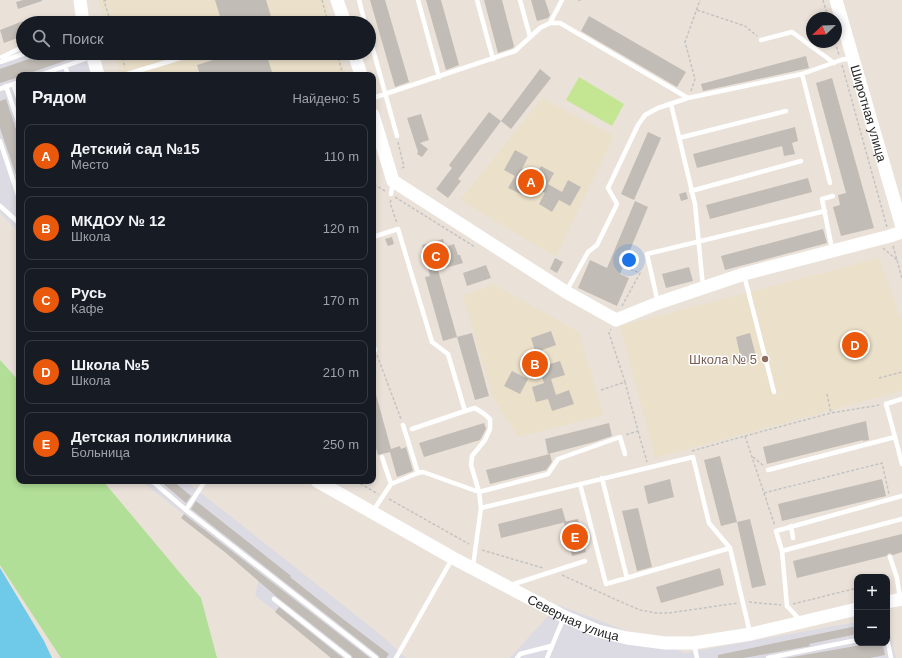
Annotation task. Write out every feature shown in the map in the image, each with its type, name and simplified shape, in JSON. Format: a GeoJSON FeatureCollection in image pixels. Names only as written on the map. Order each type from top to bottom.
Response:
{"type":"FeatureCollection","features":[{"type":"Feature","properties":{"kind":"street"},"geometry":{"type":"LineString","coordinates":[[78,16],[80,0]]}},
{"type":"Feature","properties":{"kind":"street"},"geometry":{"type":"LineString","coordinates":[[337,0],[342,16]]}},
{"type":"Feature","properties":{"kind":"street","name":"Широтная улица"},"geometry":{"type":"LineString","coordinates":[[836,0],[847,59],[902,227]]}},
{"type":"Feature","properties":{"kind":"street"},"geometry":{"type":"LineString","coordinates":[[94,60],[97,72]]}},
{"type":"Feature","properties":{"kind":"street"},"geometry":{"type":"LineString","coordinates":[[356,60],[360,72]]}},
{"type":"Feature","properties":{"kind":"street"},"geometry":{"type":"LineString","coordinates":[[376,123],[396,175],[566,292],[616,320],[658,303],[744,274],[896,234]]}},
{"type":"Feature","properties":{"kind":"street","name":"Северная улица"},"geometry":{"type":"LineString","coordinates":[[322,484],[507,587],[598,631],[627,638],[665,643],[693,643],[751,634],[854,610]]}},
{"type":"Feature","properties":{"kind":"lane"},"geometry":{"type":"LineString","coordinates":[[359,0],[364,16]]}},
{"type":"Feature","properties":{"kind":"lane"},"geometry":{"type":"LineString","coordinates":[[418,0],[439,77]]}},
{"type":"Feature","properties":{"kind":"lane"},"geometry":{"type":"LineString","coordinates":[[477,0],[493,59]]}},
{"type":"Feature","properties":{"kind":"lane"},"geometry":{"type":"LineString","coordinates":[[520,0],[530,37]]}},
{"type":"Feature","properties":{"kind":"lane"},"geometry":{"type":"LineString","coordinates":[[550,23],[562,0]]}},
{"type":"Feature","properties":{"kind":"lane"},"geometry":{"type":"LineString","coordinates":[[376,97],[515,52],[540,28],[550,23],[560,23],[688,98]]}},
{"type":"Feature","properties":{"kind":"lane"},"geometry":{"type":"LineString","coordinates":[[761,40],[792,32],[834,63]]}},
{"type":"Feature","properties":{"kind":"lane"},"geometry":{"type":"LineString","coordinates":[[1,60],[16,51]]}},
{"type":"Feature","properties":{"kind":"lane"},"geometry":{"type":"LineString","coordinates":[[1,60],[16,56]]}},
{"type":"Feature","properties":{"kind":"lane"},"geometry":{"type":"LineString","coordinates":[[566,292],[588,252],[597,245],[617,204],[608,188],[638,124],[644,115],[688,98],[802,74],[847,59]]}},
{"type":"Feature","properties":{"kind":"lane"},"geometry":{"type":"LineString","coordinates":[[48,72],[80,60]]}},
{"type":"Feature","properties":{"kind":"lane"},"geometry":{"type":"LineString","coordinates":[[132,72],[173,60]]}},
{"type":"Feature","properties":{"kind":"lane"},"geometry":{"type":"LineString","coordinates":[[376,60],[397,136]]}},
{"type":"Feature","properties":{"kind":"lane"},"geometry":{"type":"LineString","coordinates":[[65,66],[67,72]]}},
{"type":"Feature","properties":{"kind":"lane"},"geometry":{"type":"LineString","coordinates":[[802,74],[830,183]]}},
{"type":"Feature","properties":{"kind":"lane"},"geometry":{"type":"LineString","coordinates":[[0,88],[16,83]]}},
{"type":"Feature","properties":{"kind":"lane"},"geometry":{"type":"LineString","coordinates":[[13,84],[16,92]]}},
{"type":"Feature","properties":{"kind":"lane"},"geometry":{"type":"LineString","coordinates":[[6,86],[16,115]]}},
{"type":"Feature","properties":{"kind":"lane"},"geometry":{"type":"LineString","coordinates":[[671,104],[695,204],[703,287]]}},
{"type":"Feature","properties":{"kind":"lane"},"geometry":{"type":"LineString","coordinates":[[679,138],[786,111]]}},
{"type":"Feature","properties":{"kind":"lane"},"geometry":{"type":"LineString","coordinates":[[0,141],[16,189]]}},
{"type":"Feature","properties":{"kind":"lane"},"geometry":{"type":"LineString","coordinates":[[691,191],[801,161]]}},
{"type":"Feature","properties":{"kind":"lane"},"geometry":{"type":"LineString","coordinates":[[391,194],[396,175]]}},
{"type":"Feature","properties":{"kind":"lane"},"geometry":{"type":"LineString","coordinates":[[832,251],[822,199],[833,196]]}},
{"type":"Feature","properties":{"kind":"lane"},"geometry":{"type":"LineString","coordinates":[[0,206],[16,221]]}},
{"type":"Feature","properties":{"kind":"lane"},"geometry":{"type":"LineString","coordinates":[[658,303],[647,254],[825,211]]}},
{"type":"Feature","properties":{"kind":"lane"},"geometry":{"type":"LineString","coordinates":[[376,237],[398,229],[432,342],[448,354],[465,411]]}},
{"type":"Feature","properties":{"kind":"lane"},"geometry":{"type":"LineString","coordinates":[[744,274],[774,392]]}},
{"type":"Feature","properties":{"kind":"lane"},"geometry":{"type":"LineString","coordinates":[[902,399],[886,404],[902,464]]}},
{"type":"Feature","properties":{"kind":"lane"},"geometry":{"type":"LineString","coordinates":[[412,429],[475,408],[490,419],[490,429],[485,440],[471,459],[471,465],[479,492],[481,508],[472,568]]}},
{"type":"Feature","properties":{"kind":"lane"},"geometry":{"type":"LineString","coordinates":[[403,425],[418,473]]}},
{"type":"Feature","properties":{"kind":"lane"},"geometry":{"type":"LineString","coordinates":[[373,513],[391,484],[418,473],[423,472],[479,492],[548,474],[558,460],[620,437],[625,454]]}},
{"type":"Feature","properties":{"kind":"lane"},"geometry":{"type":"LineString","coordinates":[[768,470],[895,437]]}},
{"type":"Feature","properties":{"kind":"lane"},"geometry":{"type":"LineString","coordinates":[[382,456],[391,484]]}},
{"type":"Feature","properties":{"kind":"lane"},"geometry":{"type":"LineString","coordinates":[[481,508],[648,467],[693,458],[709,523],[730,548],[751,634]]}},
{"type":"Feature","properties":{"kind":"lane"},"geometry":{"type":"LineString","coordinates":[[602,478],[627,578]]}},
{"type":"Feature","properties":{"kind":"lane"},"geometry":{"type":"LineString","coordinates":[[156,484],[186,510],[376,658]]}},
{"type":"Feature","properties":{"kind":"lane"},"geometry":{"type":"LineString","coordinates":[[186,510],[202,484]]}},
{"type":"Feature","properties":{"kind":"lane"},"geometry":{"type":"LineString","coordinates":[[580,484],[606,584],[730,548]]}},
{"type":"Feature","properties":{"kind":"lane"},"geometry":{"type":"LineString","coordinates":[[802,622],[786,606],[782,551],[776,531],[902,496]]}},
{"type":"Feature","properties":{"kind":"lane"},"geometry":{"type":"LineString","coordinates":[[782,551],[902,520]]}},
{"type":"Feature","properties":{"kind":"lane"},"geometry":{"type":"LineString","coordinates":[[790,526],[793,538]]}},
{"type":"Feature","properties":{"kind":"lane"},"geometry":{"type":"LineString","coordinates":[[890,557],[897,578],[896,600]]}},
{"type":"Feature","properties":{"kind":"lane"},"geometry":{"type":"LineString","coordinates":[[396,658],[453,558]]}},
{"type":"Feature","properties":{"kind":"lane"},"geometry":{"type":"LineString","coordinates":[[507,587],[585,561]]}},
{"type":"Feature","properties":{"kind":"lane"},"geometry":{"type":"LineString","coordinates":[[274,599],[349,658]]}},
{"type":"Feature","properties":{"kind":"lane"},"geometry":{"type":"LineString","coordinates":[[547,658],[565,616]]}},
{"type":"Feature","properties":{"kind":"lane"},"geometry":{"type":"LineString","coordinates":[[768,658],[854,641]]}},
{"type":"Feature","properties":{"kind":"lane"},"geometry":{"type":"LineString","coordinates":[[693,643],[697,658]]}},
{"type":"Feature","properties":{"kind":"lane"},"geometry":{"type":"LineString","coordinates":[[517,658],[520,654],[551,646]]}},
{"type":"Feature","properties":{"kind":"lane"},"geometry":{"type":"LineString","coordinates":[[889,646],[891,658]]}},
{"type":"Feature","properties":{"kind":"path"},"geometry":{"type":"LineString","coordinates":[[105,0],[109,16]]}},
{"type":"Feature","properties":{"kind":"path"},"geometry":{"type":"LineString","coordinates":[[322,0],[326,16]]}},
{"type":"Feature","properties":{"kind":"path"},"geometry":{"type":"LineString","coordinates":[[688,98],[695,79],[685,42],[700,0]]}},
{"type":"Feature","properties":{"kind":"path"},"geometry":{"type":"LineString","coordinates":[[822,0],[826,12]]}},
{"type":"Feature","properties":{"kind":"path"},"geometry":{"type":"LineString","coordinates":[[697,10],[745,26],[761,40]]}},
{"type":"Feature","properties":{"kind":"path"},"geometry":{"type":"LineString","coordinates":[[839,48],[847,59],[896,234],[898,261],[902,278]]}},
{"type":"Feature","properties":{"kind":"path"},"geometry":{"type":"LineString","coordinates":[[122,60],[125,72]]}},
{"type":"Feature","properties":{"kind":"path"},"geometry":{"type":"LineString","coordinates":[[339,60],[342,72]]}},
{"type":"Feature","properties":{"kind":"path"},"geometry":{"type":"LineString","coordinates":[[396,175],[404,167],[397,136]]}},
{"type":"Feature","properties":{"kind":"path"},"geometry":{"type":"LineString","coordinates":[[376,186],[479,249]]}},
{"type":"Feature","properties":{"kind":"path"},"geometry":{"type":"LineString","coordinates":[[390,203],[398,229]]}},
{"type":"Feature","properties":{"kind":"path"},"geometry":{"type":"LineString","coordinates":[[878,244],[898,261]]}},
{"type":"Feature","properties":{"kind":"path"},"geometry":{"type":"LineString","coordinates":[[624,267],[640,273],[609,333],[648,467]]}},
{"type":"Feature","properties":{"kind":"path"},"geometry":{"type":"LineString","coordinates":[[376,353],[403,425]]}},
{"type":"Feature","properties":{"kind":"path"},"geometry":{"type":"LineString","coordinates":[[879,378],[902,372]]}},
{"type":"Feature","properties":{"kind":"path"},"geometry":{"type":"LineString","coordinates":[[601,390],[624,382]]}},
{"type":"Feature","properties":{"kind":"path"},"geometry":{"type":"LineString","coordinates":[[827,394],[831,413]]}},
{"type":"Feature","properties":{"kind":"path"},"geometry":{"type":"LineString","coordinates":[[693,458],[691,451],[831,413],[886,404]]}},
{"type":"Feature","properties":{"kind":"path"},"geometry":{"type":"LineString","coordinates":[[620,437],[638,431]]}},
{"type":"Feature","properties":{"kind":"path"},"geometry":{"type":"LineString","coordinates":[[745,436],[776,531]]}},
{"type":"Feature","properties":{"kind":"path"},"geometry":{"type":"LineString","coordinates":[[753,457],[768,470]]}},
{"type":"Feature","properties":{"kind":"path"},"geometry":{"type":"LineString","coordinates":[[764,493],[882,463],[890,500]]}},
{"type":"Feature","properties":{"kind":"shaded area"},"geometry":{"type":"Polygon","coordinates":[[[98,0],[326,0],[330,16],[103,16],[98,0]]]}},
{"type":"Feature","properties":{"kind":"shaded area"},"geometry":{"type":"Polygon","coordinates":[[[16,53],[16,60],[86,60],[90,72],[16,72],[16,229],[0,213],[0,57],[16,53]]]}},
{"type":"Feature","properties":{"kind":"shaded area"},"geometry":{"type":"Polygon","coordinates":[[[117,60],[342,60],[345,72],[120,72],[117,60]]]}},
{"type":"Feature","properties":{"kind":"shaded area"},"geometry":{"type":"Polygon","coordinates":[[[542,98],[614,136],[556,257],[460,200],[542,98]]]}},
{"type":"Feature","properties":{"kind":"shaded area","name":"Школа № 5"},"geometry":{"type":"Polygon","coordinates":[[[879,258],[902,320],[902,391],[655,458],[620,326],[879,258]]]}},
{"type":"Feature","properties":{"kind":"shaded area"},"geometry":{"type":"Polygon","coordinates":[[[494,284],[579,332],[604,415],[518,437],[492,396],[463,296],[494,284]]]}},
{"type":"Feature","properties":{"kind":"shaded area"},"geometry":{"type":"Polygon","coordinates":[[[145,484],[190,484],[382,636],[406,658],[339,658],[255,596],[260,574],[145,484]]]}},
{"type":"Feature","properties":{"kind":"shaded area"},"geometry":{"type":"Polygon","coordinates":[[[558,605],[685,653],[854,623],[854,646],[890,646],[890,632],[896,658],[510,658],[558,605]]]}},
{"type":"Feature","properties":{"kind":"green space"},"geometry":{"type":"Polygon","coordinates":[[[579,77],[624,104],[612,126],[566,100],[579,77]]]}},
{"type":"Feature","properties":{"kind":"green space"},"geometry":{"type":"Polygon","coordinates":[[[0,360],[16,378],[16,484],[106,484],[201,598],[217,658],[61,658],[0,565],[0,360]]]}},
{"type":"Feature","properties":{"kind":"water"},"geometry":{"type":"Polygon","coordinates":[[[0,568],[44,641],[52,658],[0,658],[0,568]]]}},
{"type":"Feature","properties":{"kind":"building"},"geometry":{"type":"Polygon","coordinates":[[[23,0],[42,1],[18,9],[16,2],[23,0]]]}},
{"type":"Feature","properties":{"kind":"building"},"geometry":{"type":"Polygon","coordinates":[[[215,0],[266,0],[271,16],[220,16],[215,0]]]}},
{"type":"Feature","properties":{"kind":"building"},"geometry":{"type":"Polygon","coordinates":[[[370,0],[385,0],[409,82],[395,87],[376,21],[376,16],[375,16],[370,0]]]}},
{"type":"Feature","properties":{"kind":"building"},"geometry":{"type":"Polygon","coordinates":[[[426,0],[441,0],[459,65],[446,70],[426,0]]]}},
{"type":"Feature","properties":{"kind":"building"},"geometry":{"type":"Polygon","coordinates":[[[484,0],[502,0],[514,46],[513,48],[498,53],[484,0]]]}},
{"type":"Feature","properties":{"kind":"building"},"geometry":{"type":"Polygon","coordinates":[[[531,0],[545,0],[550,15],[548,18],[537,21],[531,0]]]}},
{"type":"Feature","properties":{"kind":"building"},"geometry":{"type":"Polygon","coordinates":[[[589,16],[686,72],[677,87],[581,31],[589,16]]]}},
{"type":"Feature","properties":{"kind":"building"},"geometry":{"type":"Polygon","coordinates":[[[16,24],[16,39],[4,43],[0,30],[16,24]]]}},
{"type":"Feature","properties":{"kind":"building"},"geometry":{"type":"Polygon","coordinates":[[[806,56],[809,68],[703,91],[701,84],[806,56]]]}},
{"type":"Feature","properties":{"kind":"building"},"geometry":{"type":"Polygon","coordinates":[[[26,60],[67,60],[33,72],[16,72],[16,78],[0,83],[0,69],[26,60]]]}},
{"type":"Feature","properties":{"kind":"building"},"geometry":{"type":"Polygon","coordinates":[[[213,60],[268,60],[272,72],[199,72],[197,65],[213,60]]]}},
{"type":"Feature","properties":{"kind":"building"},"geometry":{"type":"Polygon","coordinates":[[[540,69],[551,78],[511,129],[501,121],[540,69]]]}},
{"type":"Feature","properties":{"kind":"building"},"geometry":{"type":"Polygon","coordinates":[[[832,78],[874,228],[841,236],[833,207],[840,205],[838,195],[846,193],[816,83],[832,78]]]}},
{"type":"Feature","properties":{"kind":"building"},"geometry":{"type":"Polygon","coordinates":[[[6,99],[16,129],[16,175],[0,128],[0,101],[6,99]]]}},
{"type":"Feature","properties":{"kind":"building"},"geometry":{"type":"Polygon","coordinates":[[[489,112],[501,121],[458,179],[461,181],[448,198],[436,189],[452,168],[449,165],[489,112]]]}},
{"type":"Feature","properties":{"kind":"building"},"geometry":{"type":"Polygon","coordinates":[[[421,114],[429,140],[420,143],[428,149],[422,157],[417,154],[418,152],[407,118],[421,114]]]}},
{"type":"Feature","properties":{"kind":"building"},"geometry":{"type":"Polygon","coordinates":[[[795,127],[798,141],[792,143],[795,154],[784,156],[782,146],[697,168],[693,154],[795,127]]]}},
{"type":"Feature","properties":{"kind":"building"},"geometry":{"type":"Polygon","coordinates":[[[648,132],[661,138],[634,200],[621,194],[648,132]]]}},
{"type":"Feature","properties":{"kind":"building"},"geometry":{"type":"Polygon","coordinates":[[[515,150],[528,157],[522,169],[535,176],[541,166],[554,173],[548,184],[562,192],[568,180],[581,187],[570,206],[559,200],[552,212],[539,204],[545,193],[529,184],[523,195],[508,188],[515,176],[504,170],[515,150]]]}},
{"type":"Feature","properties":{"kind":"building"},"geometry":{"type":"Polygon","coordinates":[[[808,178],[812,192],[710,219],[706,205],[808,178]]]}},
{"type":"Feature","properties":{"kind":"building"},"geometry":{"type":"Polygon","coordinates":[[[686,192],[688,199],[681,201],[679,194],[686,192]]]}},
{"type":"Feature","properties":{"kind":"building"},"geometry":{"type":"Polygon","coordinates":[[[635,201],[648,207],[620,274],[629,278],[617,306],[578,288],[590,260],[607,268],[635,201]]]}},
{"type":"Feature","properties":{"kind":"building"},"geometry":{"type":"Polygon","coordinates":[[[823,229],[827,243],[725,270],[721,256],[823,229]]]}},
{"type":"Feature","properties":{"kind":"building"},"geometry":{"type":"Polygon","coordinates":[[[392,237],[394,244],[388,246],[385,239],[392,237]]]}},
{"type":"Feature","properties":{"kind":"building"},"geometry":{"type":"Polygon","coordinates":[[[443,239],[445,247],[454,244],[463,263],[438,270],[457,337],[443,341],[425,277],[430,276],[422,245],[443,239]]]}},
{"type":"Feature","properties":{"kind":"building"},"geometry":{"type":"Polygon","coordinates":[[[555,258],[563,262],[557,273],[550,269],[555,258]]]}},
{"type":"Feature","properties":{"kind":"building"},"geometry":{"type":"Polygon","coordinates":[[[486,265],[491,278],[467,286],[463,273],[486,265]]]}},
{"type":"Feature","properties":{"kind":"building"},"geometry":{"type":"Polygon","coordinates":[[[689,267],[693,281],[666,288],[662,274],[689,267]]]}},
{"type":"Feature","properties":{"kind":"building"},"geometry":{"type":"Polygon","coordinates":[[[551,331],[556,345],[542,350],[547,365],[560,361],[565,375],[551,379],[556,395],[569,390],[574,404],[552,411],[548,399],[536,402],[532,387],[544,383],[538,365],[527,369],[522,355],[535,351],[531,338],[551,331]]]}},
{"type":"Feature","properties":{"kind":"building"},"geometry":{"type":"Polygon","coordinates":[[[472,333],[489,396],[475,400],[457,337],[472,333]]]}},
{"type":"Feature","properties":{"kind":"building"},"geometry":{"type":"Polygon","coordinates":[[[750,333],[757,360],[742,364],[736,337],[750,333]]]}},
{"type":"Feature","properties":{"kind":"building"},"geometry":{"type":"Polygon","coordinates":[[[512,371],[528,379],[520,394],[504,386],[512,371]]]}},
{"type":"Feature","properties":{"kind":"building"},"geometry":{"type":"Polygon","coordinates":[[[376,395],[391,449],[400,446],[401,449],[406,447],[413,471],[397,477],[390,452],[378,455],[376,448],[376,395]]]}},
{"type":"Feature","properties":{"kind":"building"},"geometry":{"type":"Polygon","coordinates":[[[866,421],[869,440],[863,440],[767,464],[763,447],[866,421]]]}},
{"type":"Feature","properties":{"kind":"building"},"geometry":{"type":"Polygon","coordinates":[[[484,423],[486,429],[480,440],[424,457],[419,443],[484,423]]]}},
{"type":"Feature","properties":{"kind":"building"},"geometry":{"type":"Polygon","coordinates":[[[609,423],[612,436],[548,454],[545,439],[609,423]]]}},
{"type":"Feature","properties":{"kind":"building"},"geometry":{"type":"Polygon","coordinates":[[[550,454],[552,462],[546,470],[490,484],[486,470],[550,454]]]}},
{"type":"Feature","properties":{"kind":"building"},"geometry":{"type":"Polygon","coordinates":[[[720,456],[737,522],[721,526],[704,460],[720,456]]]}},
{"type":"Feature","properties":{"kind":"building"},"geometry":{"type":"Polygon","coordinates":[[[670,479],[674,497],[648,504],[644,486],[670,479]]]}},
{"type":"Feature","properties":{"kind":"building"},"geometry":{"type":"Polygon","coordinates":[[[882,479],[886,496],[782,521],[778,504],[882,479]]]}},
{"type":"Feature","properties":{"kind":"building"},"geometry":{"type":"Polygon","coordinates":[[[164,484],[177,484],[191,496],[186,503],[164,484]]]}},
{"type":"Feature","properties":{"kind":"building"},"geometry":{"type":"Polygon","coordinates":[[[196,501],[339,616],[389,654],[386,658],[380,658],[191,509],[196,501]]]}},
{"type":"Feature","properties":{"kind":"building"},"geometry":{"type":"Polygon","coordinates":[[[562,508],[566,522],[501,538],[498,524],[562,508]]]}},
{"type":"Feature","properties":{"kind":"building"},"geometry":{"type":"Polygon","coordinates":[[[638,508],[652,567],[637,571],[622,511],[638,508]]]}},
{"type":"Feature","properties":{"kind":"building"},"geometry":{"type":"Polygon","coordinates":[[[184,514],[370,658],[353,658],[277,597],[226,553],[181,518],[184,514]]]}},
{"type":"Feature","properties":{"kind":"building"},"geometry":{"type":"Polygon","coordinates":[[[578,519],[586,552],[572,556],[564,522],[578,519]]]}},
{"type":"Feature","properties":{"kind":"building"},"geometry":{"type":"Polygon","coordinates":[[[750,519],[766,585],[752,588],[737,522],[750,519]]]}},
{"type":"Feature","properties":{"kind":"building"},"geometry":{"type":"Polygon","coordinates":[[[902,534],[902,552],[893,555],[889,553],[886,556],[797,578],[793,561],[902,534]]]}},
{"type":"Feature","properties":{"kind":"building"},"geometry":{"type":"Polygon","coordinates":[[[720,568],[724,585],[661,603],[656,587],[720,568]]]}},
{"type":"Feature","properties":{"kind":"building"},"geometry":{"type":"Polygon","coordinates":[[[279,607],[343,658],[331,658],[275,612],[279,607]]]}},
{"type":"Feature","properties":{"kind":"building"},"geometry":{"type":"Polygon","coordinates":[[[854,627],[854,635],[809,644],[810,646],[744,658],[718,658],[718,655],[854,627]]]}},
{"type":"Feature","properties":{"kind":"building"},"geometry":{"type":"Polygon","coordinates":[[[856,646],[883,646],[885,655],[870,658],[787,658],[856,646]]]}},
{"type":"Feature","properties":{"kind":"place","name":"Детский сад №15"},"geometry":{"type":"Point","coordinates":[531,182]}},
{"type":"Feature","properties":{"kind":"place","name":"Русь"},"geometry":{"type":"Point","coordinates":[436,256]}},
{"type":"Feature","properties":{"kind":"place","name":"Школа №5"},"geometry":{"type":"Point","coordinates":[855,345]}},
{"type":"Feature","properties":{"kind":"place","name":"Школа № 5"},"geometry":{"type":"Point","coordinates":[765,359]}},
{"type":"Feature","properties":{"kind":"place","name":"МКДОУ № 12"},"geometry":{"type":"Point","coordinates":[535,364]}},
{"type":"Feature","properties":{"kind":"place","name":"Детская поликлиника"},"geometry":{"type":"Point","coordinates":[575,537]}}]}
